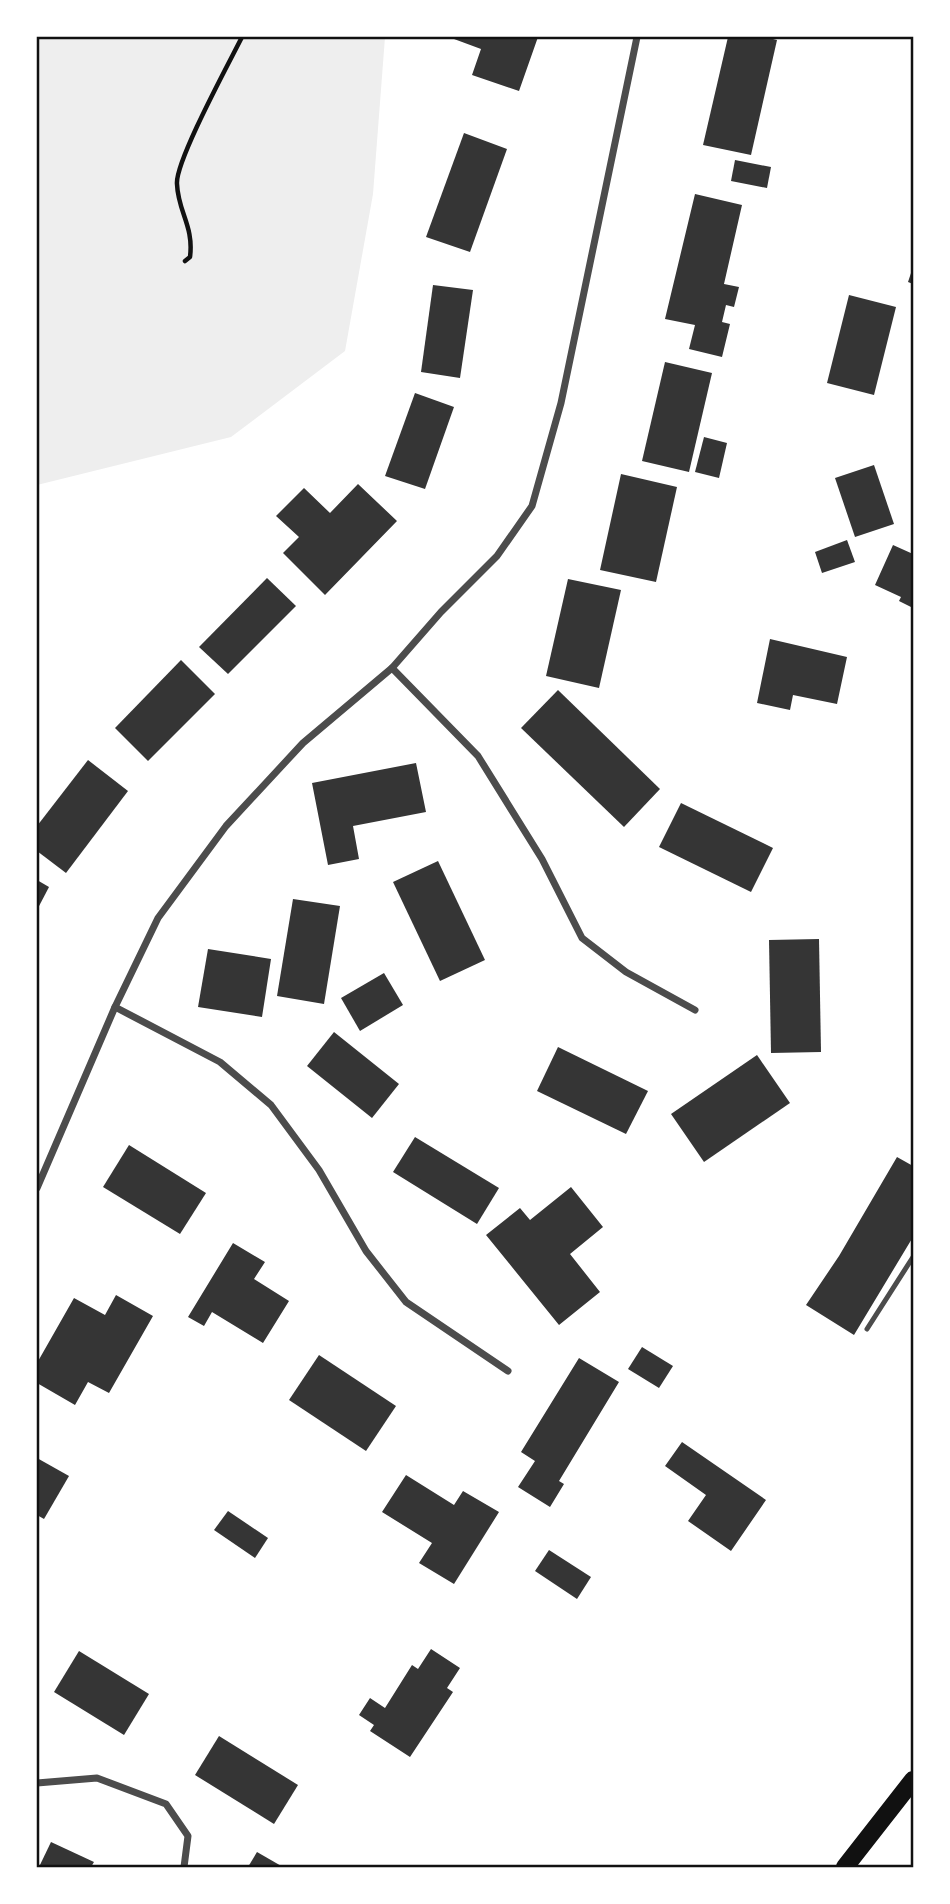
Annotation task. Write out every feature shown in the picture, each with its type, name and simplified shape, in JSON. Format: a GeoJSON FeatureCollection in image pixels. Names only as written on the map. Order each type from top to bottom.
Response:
{"type":"FeatureCollection","features":[{"type":"Feature","properties":{"kind":"main road"},"geometry":{"type":"LineString","coordinates":[[845,1867],[913,1780]]}},
{"type":"Feature","properties":{"kind":"street"},"geometry":{"type":"LineString","coordinates":[[37,1188],[115,1007],[158,918],[226,826],[303,743],[392,668],[441,612],[497,556],[532,506],[561,403],[637,37]]}},
{"type":"Feature","properties":{"kind":"street"},"geometry":{"type":"LineString","coordinates":[[392,668],[478,756],[542,859],[582,938],[626,972],[695,1010]]}},
{"type":"Feature","properties":{"kind":"street"},"geometry":{"type":"LineString","coordinates":[[115,1007],[220,1062],[271,1104],[319,1170],[366,1251],[406,1302],[508,1371]]}},
{"type":"Feature","properties":{"kind":"street"},"geometry":{"type":"LineString","coordinates":[[37,1783],[97,1778],[166,1804],[188,1836],[184,1867]]}},
{"type":"Feature","properties":{"kind":"lane"},"geometry":{"type":"LineString","coordinates":[[867,1329],[913,1256]]}},
{"type":"Feature","properties":{"kind":"path"},"geometry":{"type":"LineString","coordinates":[[185,261],[190,257],[192,239],[176,182],[186,153],[242,37]]}},
{"type":"Feature","properties":{"kind":"shaded area"},"geometry":{"type":"Polygon","coordinates":[[[37,37],[385,37],[373,194],[345,351],[231,437],[37,485],[37,37]]]}},
{"type":"Feature","properties":{"kind":"building"},"geometry":{"type":"Polygon","coordinates":[[[538,37],[519,91],[472,75],[481,49],[454,39],[538,37]]]}},
{"type":"Feature","properties":{"kind":"building"},"geometry":{"type":"Polygon","coordinates":[[[728,37],[765,37],[777,40],[751,155],[703,145],[728,37]]]}},
{"type":"Feature","properties":{"kind":"building"},"geometry":{"type":"Polygon","coordinates":[[[464,133],[507,149],[470,252],[426,237],[464,133]]]}},
{"type":"Feature","properties":{"kind":"building"},"geometry":{"type":"Polygon","coordinates":[[[735,160],[771,167],[767,188],[731,181],[735,160]]]}},
{"type":"Feature","properties":{"kind":"building"},"geometry":{"type":"Polygon","coordinates":[[[695,194],[742,205],[724,284],[739,287],[734,307],[726,305],[722,322],[730,324],[722,357],[689,349],[695,325],[665,319],[695,194]]]}},
{"type":"Feature","properties":{"kind":"building"},"geometry":{"type":"Polygon","coordinates":[[[913,267],[913,284],[908,282],[913,267]]]}},
{"type":"Feature","properties":{"kind":"building"},"geometry":{"type":"Polygon","coordinates":[[[433,285],[473,290],[460,378],[421,372],[433,285]]]}},
{"type":"Feature","properties":{"kind":"building"},"geometry":{"type":"Polygon","coordinates":[[[849,295],[896,307],[874,395],[827,383],[849,295]]]}},
{"type":"Feature","properties":{"kind":"building"},"geometry":{"type":"Polygon","coordinates":[[[665,362],[712,373],[689,472],[642,461],[665,362]]]}},
{"type":"Feature","properties":{"kind":"building"},"geometry":{"type":"Polygon","coordinates":[[[415,393],[454,407],[425,489],[385,476],[415,393]]]}},
{"type":"Feature","properties":{"kind":"building"},"geometry":{"type":"Polygon","coordinates":[[[704,437],[727,443],[719,478],[695,472],[704,437]]]}},
{"type":"Feature","properties":{"kind":"building"},"geometry":{"type":"Polygon","coordinates":[[[874,465],[894,524],[855,537],[835,478],[874,465]]]}},
{"type":"Feature","properties":{"kind":"building"},"geometry":{"type":"Polygon","coordinates":[[[621,474],[677,487],[656,582],[600,570],[621,474]]]}},
{"type":"Feature","properties":{"kind":"building"},"geometry":{"type":"Polygon","coordinates":[[[358,484],[397,521],[325,595],[283,553],[299,537],[276,516],[304,488],[330,513],[358,484]]]}},
{"type":"Feature","properties":{"kind":"building"},"geometry":{"type":"Polygon","coordinates":[[[847,540],[855,562],[822,573],[815,552],[847,540]]]}},
{"type":"Feature","properties":{"kind":"building"},"geometry":{"type":"Polygon","coordinates":[[[893,545],[913,554],[913,608],[899,601],[901,597],[875,585],[893,545]]]}},
{"type":"Feature","properties":{"kind":"building"},"geometry":{"type":"Polygon","coordinates":[[[267,578],[296,606],[228,674],[199,647],[267,578]]]}},
{"type":"Feature","properties":{"kind":"building"},"geometry":{"type":"Polygon","coordinates":[[[568,579],[621,590],[599,688],[546,676],[568,579]]]}},
{"type":"Feature","properties":{"kind":"building"},"geometry":{"type":"Polygon","coordinates":[[[770,639],[847,657],[837,704],[793,695],[790,710],[757,703],[770,639]]]}},
{"type":"Feature","properties":{"kind":"building"},"geometry":{"type":"Polygon","coordinates":[[[181,660],[215,694],[148,761],[115,728],[181,660]]]}},
{"type":"Feature","properties":{"kind":"building"},"geometry":{"type":"Polygon","coordinates":[[[558,690],[660,789],[624,827],[521,728],[558,690]]]}},
{"type":"Feature","properties":{"kind":"building"},"geometry":{"type":"Polygon","coordinates":[[[88,760],[128,791],[66,873],[37,851],[37,826],[88,760]]]}},
{"type":"Feature","properties":{"kind":"building"},"geometry":{"type":"Polygon","coordinates":[[[416,763],[426,812],[353,826],[359,859],[328,865],[312,783],[416,763]]]}},
{"type":"Feature","properties":{"kind":"building"},"geometry":{"type":"Polygon","coordinates":[[[681,803],[773,848],[751,892],[659,847],[681,803]]]}},
{"type":"Feature","properties":{"kind":"building"},"geometry":{"type":"Polygon","coordinates":[[[438,861],[485,960],[440,981],[393,882],[438,861]]]}},
{"type":"Feature","properties":{"kind":"building"},"geometry":{"type":"Polygon","coordinates":[[[37,880],[49,887],[37,910],[37,880]]]}},
{"type":"Feature","properties":{"kind":"building"},"geometry":{"type":"Polygon","coordinates":[[[293,899],[340,906],[324,1004],[277,996],[293,899]]]}},
{"type":"Feature","properties":{"kind":"building"},"geometry":{"type":"Polygon","coordinates":[[[819,939],[821,1052],[771,1053],[769,940],[819,939]]]}},
{"type":"Feature","properties":{"kind":"building"},"geometry":{"type":"Polygon","coordinates":[[[208,949],[271,959],[262,1017],[198,1007],[208,949]]]}},
{"type":"Feature","properties":{"kind":"building"},"geometry":{"type":"Polygon","coordinates":[[[384,973],[403,1005],[360,1031],[341,998],[384,973]]]}},
{"type":"Feature","properties":{"kind":"building"},"geometry":{"type":"Polygon","coordinates":[[[334,1032],[399,1084],[372,1118],[307,1066],[334,1032]]]}},
{"type":"Feature","properties":{"kind":"building"},"geometry":{"type":"Polygon","coordinates":[[[558,1047],[648,1091],[626,1134],[537,1091],[558,1047]]]}},
{"type":"Feature","properties":{"kind":"building"},"geometry":{"type":"Polygon","coordinates":[[[757,1055],[790,1103],[704,1162],[671,1114],[757,1055]]]}},
{"type":"Feature","properties":{"kind":"building"},"geometry":{"type":"Polygon","coordinates":[[[415,1137],[499,1188],[477,1224],[393,1172],[415,1137]]]}},
{"type":"Feature","properties":{"kind":"building"},"geometry":{"type":"Polygon","coordinates":[[[129,1145],[206,1193],[180,1234],[103,1187],[129,1145]]]}},
{"type":"Feature","properties":{"kind":"building"},"geometry":{"type":"Polygon","coordinates":[[[897,1157],[913,1166],[913,1237],[854,1335],[806,1305],[839,1256],[897,1157]]]}},
{"type":"Feature","properties":{"kind":"building"},"geometry":{"type":"Polygon","coordinates":[[[571,1187],[603,1227],[570,1254],[600,1292],[559,1325],[486,1235],[520,1208],[530,1220],[571,1187]]]}},
{"type":"Feature","properties":{"kind":"building"},"geometry":{"type":"Polygon","coordinates":[[[233,1243],[265,1262],[254,1279],[289,1301],[263,1343],[212,1312],[204,1326],[188,1317],[233,1243]]]}},
{"type":"Feature","properties":{"kind":"building"},"geometry":{"type":"Polygon","coordinates":[[[116,1295],[153,1316],[109,1393],[88,1382],[75,1405],[37,1383],[37,1363],[74,1298],[105,1315],[116,1295]]]}},
{"type":"Feature","properties":{"kind":"building"},"geometry":{"type":"Polygon","coordinates":[[[642,1347],[673,1366],[659,1388],[628,1369],[642,1347]]]}},
{"type":"Feature","properties":{"kind":"building"},"geometry":{"type":"Polygon","coordinates":[[[319,1355],[396,1406],[366,1451],[289,1400],[319,1355]]]}},
{"type":"Feature","properties":{"kind":"building"},"geometry":{"type":"Polygon","coordinates":[[[579,1358],[619,1382],[559,1481],[564,1484],[550,1507],[518,1487],[535,1461],[521,1452],[579,1358]]]}},
{"type":"Feature","properties":{"kind":"building"},"geometry":{"type":"Polygon","coordinates":[[[682,1442],[766,1500],[731,1551],[688,1521],[706,1495],[665,1466],[682,1442]]]}},
{"type":"Feature","properties":{"kind":"building"},"geometry":{"type":"Polygon","coordinates":[[[37,1458],[69,1476],[44,1519],[37,1515],[37,1458]]]}},
{"type":"Feature","properties":{"kind":"building"},"geometry":{"type":"Polygon","coordinates":[[[406,1475],[454,1505],[463,1491],[499,1512],[454,1584],[419,1563],[432,1543],[382,1512],[406,1475]]]}},
{"type":"Feature","properties":{"kind":"building"},"geometry":{"type":"Polygon","coordinates":[[[228,1511],[268,1538],[255,1558],[214,1530],[228,1511]]]}},
{"type":"Feature","properties":{"kind":"building"},"geometry":{"type":"Polygon","coordinates":[[[549,1550],[591,1577],[577,1599],[535,1571],[549,1550]]]}},
{"type":"Feature","properties":{"kind":"building"},"geometry":{"type":"Polygon","coordinates":[[[431,1649],[460,1668],[447,1688],[453,1692],[410,1757],[370,1731],[374,1725],[359,1715],[370,1698],[385,1708],[412,1665],[418,1669],[431,1649]]]}},
{"type":"Feature","properties":{"kind":"building"},"geometry":{"type":"Polygon","coordinates":[[[79,1651],[149,1694],[124,1735],[54,1692],[79,1651]]]}},
{"type":"Feature","properties":{"kind":"building"},"geometry":{"type":"Polygon","coordinates":[[[219,1736],[298,1785],[274,1824],[195,1775],[219,1736]]]}},
{"type":"Feature","properties":{"kind":"building"},"geometry":{"type":"Polygon","coordinates":[[[51,1842],[94,1862],[91,1867],[39,1867],[51,1842]]]}},
{"type":"Feature","properties":{"kind":"building"},"geometry":{"type":"Polygon","coordinates":[[[257,1852],[283,1867],[248,1867],[257,1852]]]}}]}
